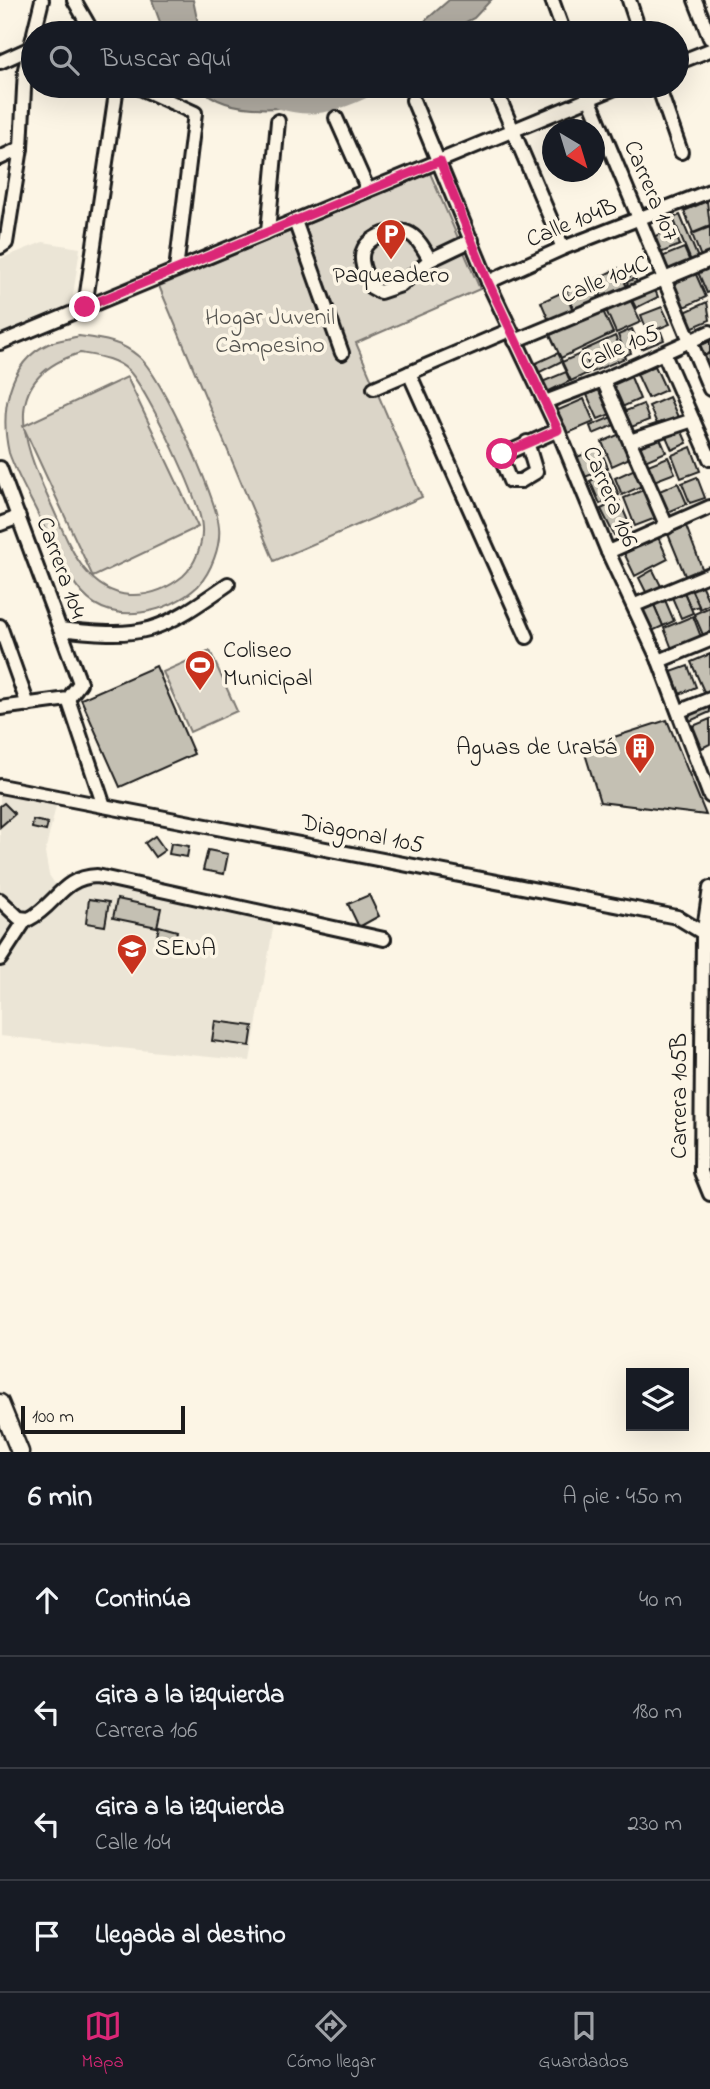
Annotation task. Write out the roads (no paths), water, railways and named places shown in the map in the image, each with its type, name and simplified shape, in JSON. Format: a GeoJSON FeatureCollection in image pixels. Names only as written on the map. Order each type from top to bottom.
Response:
{"type":"FeatureCollection","features":[{"type":"Feature","properties":{"kind":"main road"},"geometry":{"type":"LineString","coordinates":[[0,1403],[3,1421],[20,1452]]}},
{"type":"Feature","properties":{"kind":"street"},"geometry":{"type":"LineString","coordinates":[[37,21],[42,0]]}},
{"type":"Feature","properties":{"kind":"street"},"geometry":{"type":"LineString","coordinates":[[74,0],[86,21]]}},
{"type":"Feature","properties":{"kind":"street"},"geometry":{"type":"LineString","coordinates":[[552,0],[560,21]]}},
{"type":"Feature","properties":{"kind":"street"},"geometry":{"type":"LineString","coordinates":[[629,0],[636,21]]}},
{"type":"Feature","properties":{"kind":"street"},"geometry":{"type":"LineString","coordinates":[[695,0],[710,35]]}},
{"type":"Feature","properties":{"kind":"street"},"geometry":{"type":"LineString","coordinates":[[0,62],[21,48]]}},
{"type":"Feature","properties":{"kind":"street"},"geometry":{"type":"LineString","coordinates":[[689,58],[710,50]]}},
{"type":"Feature","properties":{"kind":"street"},"geometry":{"type":"LineString","coordinates":[[3,245],[21,148],[24,98]]}},
{"type":"Feature","properties":{"kind":"street"},"geometry":{"type":"LineString","coordinates":[[85,307],[115,98]]}},
{"type":"Feature","properties":{"kind":"street"},"geometry":{"type":"LineString","coordinates":[[161,98],[195,114],[176,270]]}},
{"type":"Feature","properties":{"kind":"street"},"geometry":{"type":"LineString","coordinates":[[499,98],[563,248]]}},
{"type":"Feature","properties":{"kind":"street"},"geometry":{"type":"LineString","coordinates":[[662,98],[681,152]]}},
{"type":"Feature","properties":{"kind":"street"},"geometry":{"type":"LineString","coordinates":[[0,343],[589,99]]}},
{"type":"Feature","properties":{"kind":"street","name":"Carrera 107"},"geometry":{"type":"LineString","coordinates":[[589,99],[710,389]]}},
{"type":"Feature","properties":{"kind":"street","name":"Carrera 106"},"geometry":{"type":"LineString","coordinates":[[413,100],[488,282],[558,430],[608,552],[659,661],[710,796]]}},
{"type":"Feature","properties":{"kind":"street"},"geometry":{"type":"LineString","coordinates":[[336,118],[368,190]]}},
{"type":"Feature","properties":{"kind":"street"},"geometry":{"type":"LineString","coordinates":[[268,232],[278,121]]}},
{"type":"Feature","properties":{"kind":"street"},"geometry":{"type":"LineString","coordinates":[[0,158],[21,148]]}},
{"type":"Feature","properties":{"kind":"street","name":"Calle 104B"},"geometry":{"type":"LineString","coordinates":[[488,282],[563,248],[710,191]]}},
{"type":"Feature","properties":{"kind":"street"},"geometry":{"type":"LineString","coordinates":[[295,221],[342,353]]}},
{"type":"Feature","properties":{"kind":"street"},"geometry":{"type":"LineString","coordinates":[[430,260],[416,239],[400,231],[381,234],[367,245],[362,264],[371,288],[380,292],[401,285],[430,260],[472,240]]}},
{"type":"Feature","properties":{"kind":"street","name":"Calle 104C"},"geometry":{"type":"LineString","coordinates":[[374,388],[664,280],[710,260]]}},
{"type":"Feature","properties":{"kind":"street","name":"Calle 105"},"geometry":{"type":"LineString","coordinates":[[545,402],[691,343],[710,332]]}},
{"type":"Feature","properties":{"kind":"street"},"geometry":{"type":"LineString","coordinates":[[664,354],[710,459]]}},
{"type":"Feature","properties":{"kind":"street"},"geometry":{"type":"LineString","coordinates":[[410,373],[527,637]]}},
{"type":"Feature","properties":{"kind":"street"},"geometry":{"type":"LineString","coordinates":[[603,380],[667,527]]}},
{"type":"Feature","properties":{"kind":"street"},"geometry":{"type":"LineString","coordinates":[[630,441],[693,420]]}},
{"type":"Feature","properties":{"kind":"street"},"geometry":{"type":"LineString","coordinates":[[527,442],[558,430]]}},
{"type":"Feature","properties":{"kind":"street","name":"Carrera 104"},"geometry":{"type":"LineString","coordinates":[[0,468],[80,683],[68,699]]}},
{"type":"Feature","properties":{"kind":"street"},"geometry":{"type":"LineString","coordinates":[[608,552],[710,507]]}},
{"type":"Feature","properties":{"kind":"street"},"geometry":{"type":"LineString","coordinates":[[0,524],[19,517]]}},
{"type":"Feature","properties":{"kind":"street"},"geometry":{"type":"LineString","coordinates":[[635,605],[710,574]]}},
{"type":"Feature","properties":{"kind":"street"},"geometry":{"type":"LineString","coordinates":[[60,629],[120,634],[150,631],[182,616],[228,584]]}},
{"type":"Feature","properties":{"kind":"street"},"geometry":{"type":"LineString","coordinates":[[0,626],[28,705]]}},
{"type":"Feature","properties":{"kind":"street"},"geometry":{"type":"LineString","coordinates":[[659,661],[710,640]]}},
{"type":"Feature","properties":{"kind":"street"},"geometry":{"type":"LineString","coordinates":[[0,708],[68,699],[104,806]]}},
{"type":"Feature","properties":{"kind":"street"},"geometry":{"type":"LineString","coordinates":[[680,711],[710,699]]}},
{"type":"Feature","properties":{"kind":"street","name":"Diagonal 105"},"geometry":{"type":"LineString","coordinates":[[0,786],[677,917],[707,936]]}},
{"type":"Feature","properties":{"kind":"street"},"geometry":{"type":"LineString","coordinates":[[0,900],[19,918],[26,919],[35,915],[66,885],[78,878],[97,876],[384,939]]}},
{"type":"Feature","properties":{"kind":"street","name":"Carrera 105B"},"geometry":{"type":"LineString","coordinates":[[710,888],[707,936],[706,1118],[701,1172],[710,1194]]}},
{"type":"Feature","properties":{"kind":"street"},"geometry":{"type":"LineString","coordinates":[[0,959],[26,919]]}},
{"type":"Feature","properties":{"kind":"waterway"},"geometry":{"type":"LineString","coordinates":[[277,98],[310,104],[341,98]]}},
{"type":"Feature","properties":{"kind":"place","name":"Paqueadero"},"geometry":{"type":"Point","coordinates":[391,261]}},
{"type":"Feature","properties":{"kind":"place","name":"Coliseo Municipal"},"geometry":{"type":"Point","coordinates":[200,692]}},
{"type":"Feature","properties":{"kind":"place","name":"Aguas de Urabá"},"geometry":{"type":"Point","coordinates":[640,775]}},
{"type":"Feature","properties":{"kind":"place","name":"SENA"},"geometry":{"type":"Point","coordinates":[132,976]}},
{"type":"Feature","properties":{"kind":"park label","name":"Hogar Juvenil Campesino"},"geometry":{"type":"Point","coordinates":[270,332]}}]}
